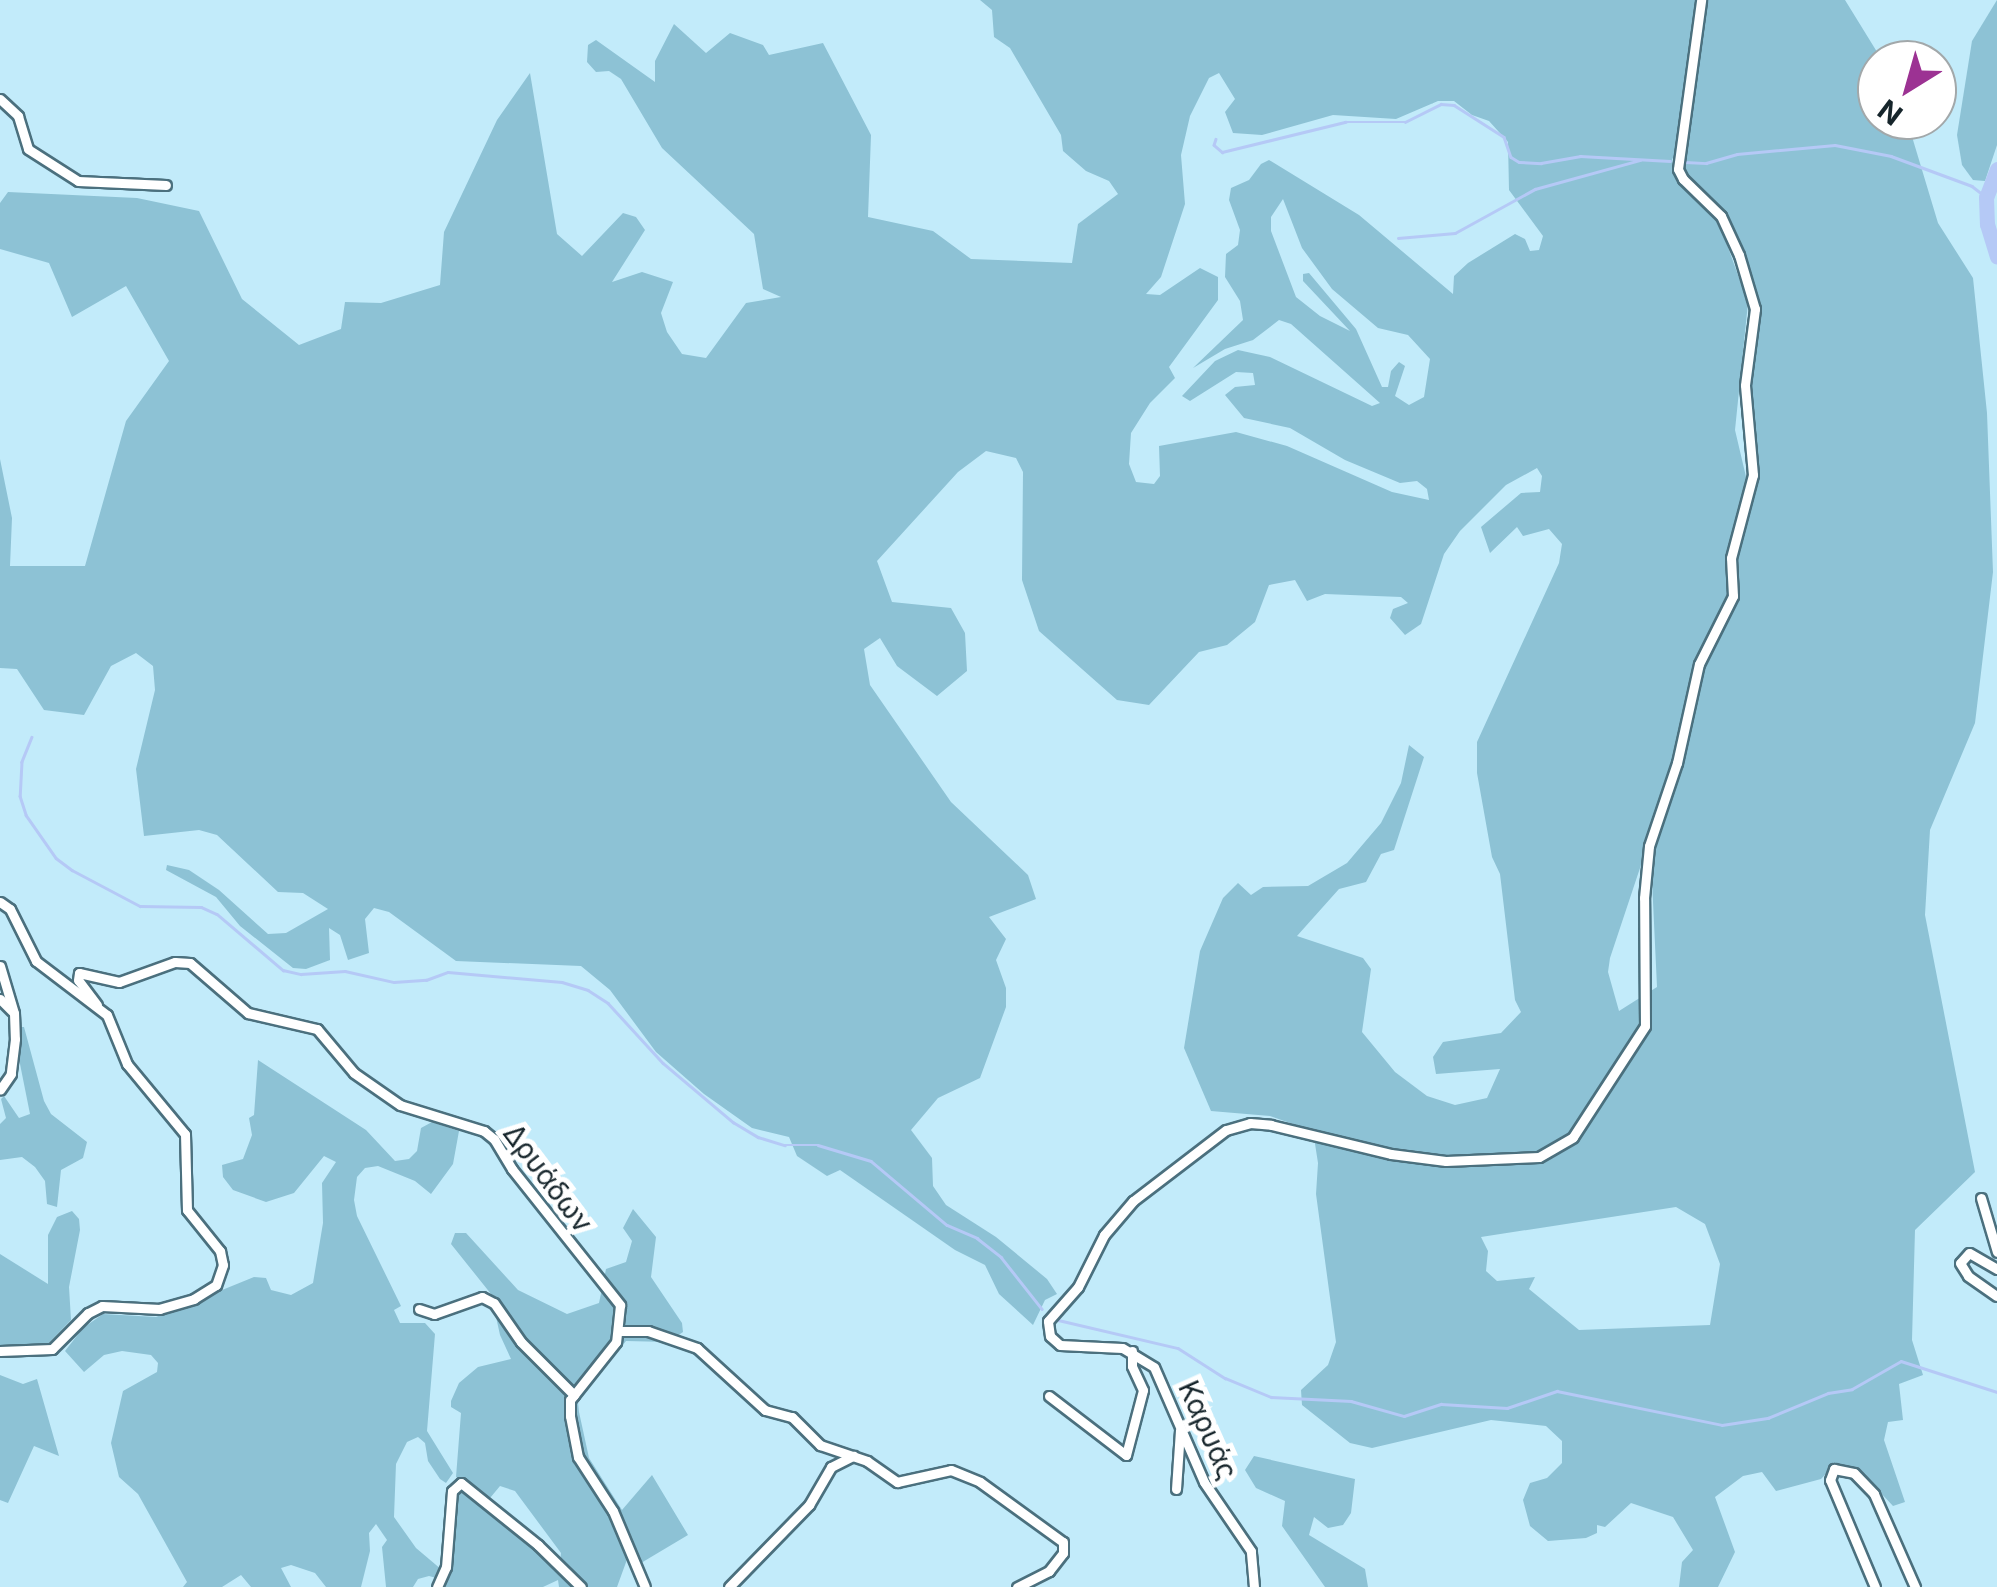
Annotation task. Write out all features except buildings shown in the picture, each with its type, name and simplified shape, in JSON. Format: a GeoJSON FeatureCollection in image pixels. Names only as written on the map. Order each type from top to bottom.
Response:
{"type":"FeatureCollection","features":[{"type":"Feature","properties":{"kind":"street"},"geometry":{"type":"LineString","coordinates":[[1049,1396],[1126,1455],[1134,1438],[1143,1390],[1132,1366],[1132,1351],[1107,1346],[1063,1346],[1050,1336],[1049,1320],[1078,1288],[1104,1236],[1133,1201],[1226,1130],[1250,1123],[1272,1125],[1392,1154],[1446,1161],[1538,1157],[1573,1137],[1645,1026],[1644,898],[1650,846],[1678,762],[1699,664],[1733,596],[1731,558],[1753,475],[1745,385],[1755,309],[1740,255],[1722,216],[1683,180],[1678,168],[1701,0]]}},
{"type":"Feature","properties":{"kind":"street"},"geometry":{"type":"LineString","coordinates":[[0,99],[18,116],[28,149],[78,181],[166,184]]}},
{"type":"Feature","properties":{"kind":"street"},"geometry":{"type":"LineString","coordinates":[[0,902],[10,909],[36,961],[97,1005],[112,1022],[127,1064],[185,1134],[187,1210],[220,1251],[221,1275],[207,1293],[176,1306],[145,1310],[102,1306],[88,1313],[52,1349],[0,1351]]}},
{"type":"Feature","properties":{"kind":"street","name":"Δρυάδων"},"geometry":{"type":"LineString","coordinates":[[97,1005],[78,980],[79,973],[119,982],[175,962],[190,963],[248,1013],[317,1029],[354,1073],[400,1105],[484,1131],[617,1301],[619,1331]]}},
{"type":"Feature","properties":{"kind":"street"},"geometry":{"type":"LineString","coordinates":[[0,966],[14,1013],[11,1074],[0,1090]]}},
{"type":"Feature","properties":{"kind":"street"},"geometry":{"type":"LineString","coordinates":[[0,999],[14,1013]]}},
{"type":"Feature","properties":{"kind":"street"},"geometry":{"type":"LineString","coordinates":[[1981,1198],[1997,1252]]}},
{"type":"Feature","properties":{"kind":"street"},"geometry":{"type":"LineString","coordinates":[[1997,1269],[1969,1253],[1960,1263],[1968,1276],[1997,1296]]}},
{"type":"Feature","properties":{"kind":"street"},"geometry":{"type":"LineString","coordinates":[[419,1310],[434,1314],[482,1298],[494,1303],[521,1342],[574,1394]]}},
{"type":"Feature","properties":{"kind":"street"},"geometry":{"type":"LineString","coordinates":[[645,1587],[612,1511],[578,1457],[569,1407],[574,1394],[610,1352],[619,1331],[648,1332],[696,1348],[765,1410],[792,1417],[820,1445],[853,1456],[897,1482],[960,1471],[1063,1542],[1058,1562],[1037,1579],[1018,1587]]}},
{"type":"Feature","properties":{"kind":"street","name":"Καρυάς"},"geometry":{"type":"LineString","coordinates":[[1132,1351],[1157,1372],[1208,1489],[1251,1551],[1254,1587]]}},
{"type":"Feature","properties":{"kind":"street"},"geometry":{"type":"LineString","coordinates":[[1176,1490],[1180,1430]]}},
{"type":"Feature","properties":{"kind":"street"},"geometry":{"type":"LineString","coordinates":[[729,1587],[809,1505],[831,1467],[853,1456]]}},
{"type":"Feature","properties":{"kind":"street"},"geometry":{"type":"LineString","coordinates":[[1875,1587],[1830,1480],[1834,1469],[1854,1473],[1874,1494],[1916,1587]]}},
{"type":"Feature","properties":{"kind":"street"},"geometry":{"type":"LineString","coordinates":[[437,1587],[446,1568],[449,1506],[455,1486],[461,1483],[581,1587]]}},
{"type":"Feature","properties":{"kind":"shaded area"},"geometry":{"type":"Polygon","coordinates":[[[980,0],[1845,0],[1870,40],[1857,40],[1857,140],[1913,140],[1938,223],[1973,278],[1987,413],[1993,572],[1975,723],[1930,830],[1925,915],[1975,1172],[1915,1230],[1912,1340],[1923,1375],[1899,1384],[1903,1420],[1888,1422],[1884,1440],[1905,1502],[1893,1506],[1864,1475],[1835,1464],[1821,1479],[1776,1491],[1762,1472],[1743,1476],[1715,1497],[1735,1552],[1718,1587],[1679,1587],[1682,1562],[1693,1550],[1673,1517],[1631,1503],[1605,1527],[1597,1525],[1597,1533],[1586,1538],[1548,1541],[1530,1526],[1523,1500],[1530,1483],[1547,1478],[1562,1463],[1562,1441],[1546,1426],[1491,1420],[1372,1448],[1350,1443],[1302,1405],[1301,1390],[1328,1365],[1336,1342],[1316,1194],[1318,1163],[1313,1131],[1270,1116],[1211,1111],[1184,1048],[1200,951],[1223,898],[1238,883],[1251,895],[1263,887],[1308,886],[1347,863],[1381,823],[1401,783],[1409,745],[1424,757],[1394,850],[1381,854],[1366,882],[1339,889],[1297,936],[1363,958],[1371,969],[1362,1032],[1395,1072],[1427,1096],[1455,1105],[1487,1098],[1500,1069],[1436,1074],[1433,1057],[1443,1042],[1501,1033],[1521,1012],[1515,1000],[1500,874],[1492,857],[1477,773],[1477,742],[1559,563],[1562,544],[1549,529],[1523,536],[1517,527],[1490,553],[1481,527],[1521,493],[1540,492],[1542,476],[1537,468],[1506,485],[1460,531],[1444,554],[1421,624],[1405,635],[1390,618],[1393,609],[1408,603],[1401,597],[1325,594],[1307,601],[1295,580],[1269,585],[1255,622],[1227,645],[1199,652],[1149,705],[1117,700],[1039,631],[1022,580],[1023,472],[1016,458],[986,451],[958,472],[877,561],[892,602],[951,608],[965,633],[967,671],[937,696],[897,666],[880,638],[864,649],[870,685],[951,802],[1028,875],[1036,899],[989,917],[1006,939],[996,960],[1006,988],[1006,1007],[980,1078],[938,1098],[911,1130],[932,1158],[933,1186],[946,1205],[996,1237],[1047,1279],[1057,1294],[1045,1300],[1033,1325],[999,1294],[985,1265],[955,1250],[840,1170],[827,1176],[797,1156],[789,1137],[752,1128],[704,1094],[656,1052],[610,990],[581,966],[456,961],[389,912],[374,908],[365,919],[369,953],[348,960],[340,935],[329,928],[330,960],[306,969],[293,968],[240,926],[216,897],[166,870],[167,865],[189,870],[219,890],[268,934],[286,933],[328,909],[303,893],[278,892],[217,835],[199,830],[144,836],[136,769],[155,690],[153,666],[136,653],[111,666],[84,715],[44,710],[17,669],[0,668],[0,459],[12,518],[10,566],[85,566],[126,421],[169,361],[126,286],[72,317],[49,263],[0,249],[0,203],[8,192],[137,198],[199,211],[242,299],[299,345],[341,329],[345,302],[381,303],[440,285],[444,232],[497,120],[530,73],[557,234],[582,256],[623,213],[636,217],[645,230],[612,282],[642,272],[673,282],[661,313],[667,332],[682,354],[706,358],[746,303],[781,297],[763,289],[754,234],[662,148],[621,79],[609,71],[596,72],[587,62],[588,45],[596,40],[655,82],[655,61],[674,24],[706,53],[730,33],[763,45],[769,55],[823,43],[871,135],[868,217],[933,231],[971,259],[1072,263],[1078,224],[1118,194],[1109,181],[1086,171],[1063,151],[1061,135],[1010,48],[994,37],[992,10],[980,0]],[[1219,73],[1209,78],[1190,116],[1181,155],[1185,204],[1161,277],[1146,294],[1160,295],[1200,268],[1218,277],[1218,300],[1169,367],[1175,378],[1150,403],[1131,433],[1129,464],[1136,482],[1154,484],[1160,476],[1159,446],[1236,432],[1287,446],[1392,492],[1429,500],[1427,489],[1417,481],[1400,483],[1345,460],[1290,428],[1244,418],[1225,395],[1235,387],[1255,385],[1253,373],[1236,372],[1190,401],[1182,396],[1215,361],[1238,350],[1270,357],[1372,406],[1380,403],[1291,324],[1279,320],[1253,340],[1225,349],[1193,368],[1243,320],[1240,301],[1225,277],[1226,254],[1238,245],[1240,230],[1229,200],[1231,188],[1249,180],[1261,164],[1269,160],[1359,215],[1453,294],[1454,276],[1515,234],[1525,239],[1530,251],[1539,250],[1543,236],[1509,190],[1508,142],[1489,121],[1472,115],[1454,101],[1438,101],[1396,119],[1333,115],[1262,135],[1233,133],[1225,112],[1235,99],[1219,73]],[[1672,158],[1675,175],[1720,225],[1748,303],[1735,430],[1747,481],[1759,473],[1750,386],[1760,311],[1724,213],[1672,158]],[[1283,199],[1271,217],[1271,231],[1296,297],[1320,316],[1350,331],[1303,281],[1303,274],[1309,273],[1356,329],[1382,387],[1388,387],[1391,371],[1399,362],[1405,366],[1395,396],[1409,405],[1424,397],[1430,359],[1408,335],[1378,328],[1332,289],[1302,248],[1283,199]],[[1650,838],[1608,972],[1619,1011],[1657,987],[1650,838]],[[1676,1207],[1481,1237],[1488,1251],[1486,1271],[1497,1281],[1535,1277],[1529,1289],[1579,1330],[1710,1325],[1720,1264],[1705,1224],[1676,1207]]]}},
{"type":"Feature","properties":{"kind":"shaded area"},"geometry":{"type":"Polygon","coordinates":[[[1997,0],[1997,145],[1985,181],[1973,180],[1962,165],[1957,135],[1972,41],[1997,0]]]}},
{"type":"Feature","properties":{"kind":"shaded area"},"geometry":{"type":"Polygon","coordinates":[[[20,1027],[24,1027],[51,1114],[87,1142],[83,1158],[61,1170],[57,1207],[47,1204],[45,1181],[35,1167],[22,1157],[0,1160],[0,1124],[6,1118],[1,1099],[4,1096],[19,1118],[30,1114],[20,1064],[20,1027]]]}},
{"type":"Feature","properties":{"kind":"shaded area"},"geometry":{"type":"Polygon","coordinates":[[[258,1060],[366,1130],[395,1161],[409,1159],[417,1151],[421,1128],[432,1122],[459,1131],[453,1164],[431,1194],[415,1181],[378,1166],[365,1168],[357,1177],[354,1200],[357,1216],[401,1306],[394,1310],[400,1323],[425,1323],[435,1334],[427,1431],[453,1473],[446,1483],[440,1479],[428,1461],[425,1443],[418,1437],[407,1442],[396,1464],[394,1517],[416,1548],[442,1570],[440,1579],[429,1576],[418,1579],[413,1587],[386,1587],[382,1547],[387,1540],[376,1524],[369,1533],[370,1551],[361,1587],[326,1587],[315,1573],[291,1565],[281,1568],[291,1587],[251,1587],[241,1575],[222,1587],[183,1587],[187,1582],[138,1494],[119,1477],[111,1443],[123,1391],[157,1372],[158,1363],[151,1355],[122,1351],[104,1355],[84,1372],[65,1351],[83,1328],[103,1314],[156,1317],[254,1277],[266,1278],[271,1290],[291,1295],[313,1283],[323,1223],[322,1183],[336,1162],[324,1156],[294,1193],[266,1202],[233,1190],[223,1177],[222,1165],[243,1159],[252,1135],[249,1118],[254,1115],[258,1060]]]}},
{"type":"Feature","properties":{"kind":"shaded area"},"geometry":{"type":"Polygon","coordinates":[[[633,1209],[656,1237],[651,1277],[682,1323],[683,1332],[668,1342],[626,1341],[578,1402],[579,1412],[589,1458],[622,1510],[652,1475],[688,1535],[641,1563],[629,1554],[617,1587],[559,1587],[558,1580],[543,1587],[441,1587],[448,1568],[452,1509],[458,1489],[465,1490],[560,1564],[561,1553],[515,1491],[500,1486],[490,1498],[456,1477],[461,1413],[451,1407],[451,1401],[459,1383],[478,1367],[511,1359],[500,1335],[491,1294],[451,1244],[455,1233],[466,1233],[518,1290],[567,1314],[599,1303],[606,1269],[626,1262],[632,1241],[623,1228],[633,1209]]]}},
{"type":"Feature","properties":{"kind":"shaded area"},"geometry":{"type":"Polygon","coordinates":[[[72,1211],[79,1219],[80,1230],[69,1287],[71,1320],[43,1349],[0,1347],[0,1254],[48,1284],[48,1235],[57,1217],[72,1211]]]}},
{"type":"Feature","properties":{"kind":"shaded area"},"geometry":{"type":"Polygon","coordinates":[[[0,1375],[23,1384],[37,1379],[59,1456],[34,1446],[8,1503],[0,1500],[0,1375]]]}},
{"type":"Feature","properties":{"kind":"shaded area"},"geometry":{"type":"Polygon","coordinates":[[[1254,1456],[1355,1479],[1351,1513],[1343,1525],[1328,1528],[1314,1517],[1309,1535],[1365,1569],[1368,1587],[1325,1587],[1282,1526],[1285,1501],[1256,1488],[1245,1470],[1254,1456]]]}},
{"type":"Feature","properties":{"kind":"waterway"},"geometry":{"type":"LineString","coordinates":[[1216,139],[1214,145],[1222,152],[1345,122],[1405,122],[1441,104],[1454,105],[1504,137],[1511,157],[1519,162],[1541,163],[1580,156],[1670,161]]}},
{"type":"Feature","properties":{"kind":"waterway"},"geometry":{"type":"LineString","coordinates":[[1685,162],[1706,163],[1737,154],[1835,145],[1891,156],[1972,186],[1986,197]]}},
{"type":"Feature","properties":{"kind":"waterway"},"geometry":{"type":"LineString","coordinates":[[1398,238],[1455,233],[1535,189],[1640,160]]}},
{"type":"Feature","properties":{"kind":"waterway"},"geometry":{"type":"LineString","coordinates":[[1997,169],[1986,197],[1987,224],[1997,257]]}},
{"type":"Feature","properties":{"kind":"waterway"},"geometry":{"type":"LineString","coordinates":[[32,737],[22,762],[20,796],[26,815],[56,858],[72,870],[140,906],[201,907],[217,914],[283,970],[301,974],[345,971],[394,982],[426,980],[448,972],[562,982],[588,990],[608,1003],[663,1063],[733,1122],[758,1137],[785,1145],[818,1145],[871,1161],[947,1225],[977,1238],[1001,1257],[1042,1309]]}},
{"type":"Feature","properties":{"kind":"waterway"},"geometry":{"type":"LineString","coordinates":[[1054,1319],[1178,1348],[1225,1378],[1271,1397],[1351,1401],[1404,1416],[1441,1404],[1507,1408],[1557,1391],[1722,1425],[1768,1418],[1828,1393],[1852,1389],[1901,1361],[1997,1392]]}}]}
